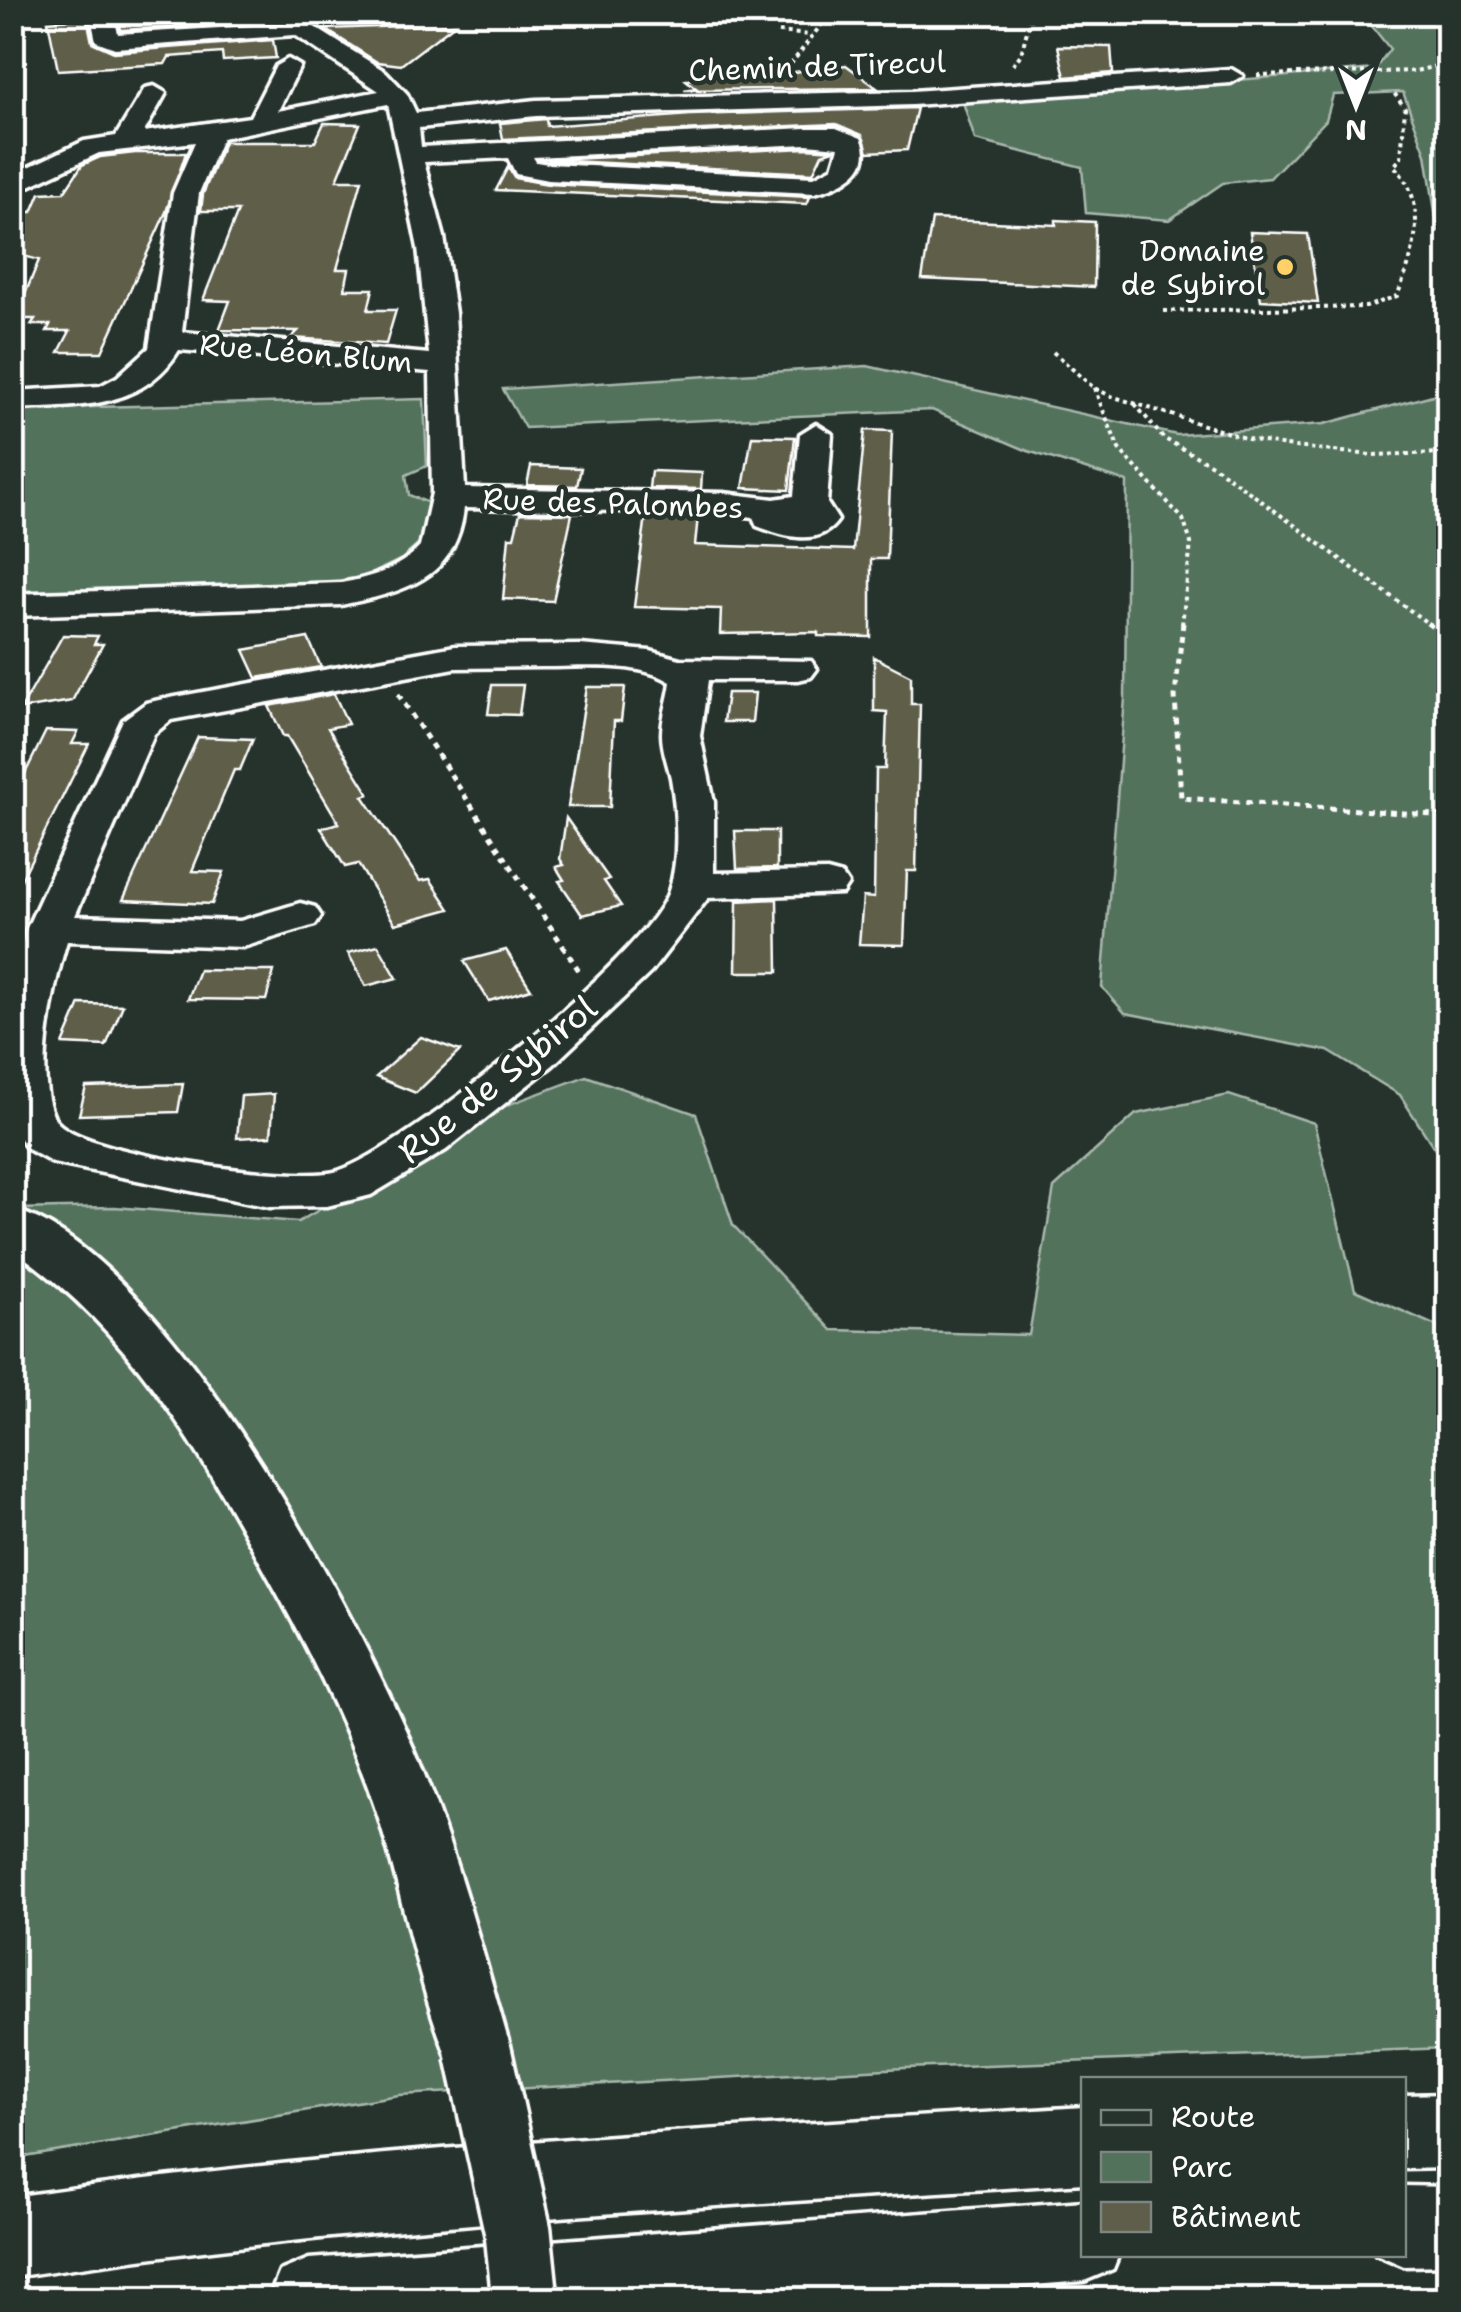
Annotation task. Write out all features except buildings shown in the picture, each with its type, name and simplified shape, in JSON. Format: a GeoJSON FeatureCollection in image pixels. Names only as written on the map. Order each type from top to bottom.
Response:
{"type":"FeatureCollection","features":[{"type":"Feature","properties":{"kind":"main road"},"geometry":{"type":"LineString","coordinates":[[1406,2132],[1448,2131]]}},
{"type":"Feature","properties":{"kind":"main road"},"geometry":{"type":"LineString","coordinates":[[12,2237],[288,2203],[584,2177],[1081,2145]]}},
{"type":"Feature","properties":{"kind":"main road"},"geometry":{"type":"LineString","coordinates":[[1406,2226],[1448,2226]]}},
{"type":"Feature","properties":{"kind":"main road"},"geometry":{"type":"LineString","coordinates":[[309,2300],[1081,2241]]}},
{"type":"Feature","properties":{"kind":"street"},"geometry":{"type":"LineString","coordinates":[[12,605],[367,638],[374,587],[420,564],[441,539],[451,498],[432,246],[400,109],[376,76],[298,20],[107,46],[102,12]]}},
{"type":"Feature","properties":{"kind":"street"},"geometry":{"type":"LineString","coordinates":[[260,122],[288,66]]}},
{"type":"Feature","properties":{"kind":"street","name":"Chemin de Tirecul"},"geometry":{"type":"LineString","coordinates":[[400,109],[989,93],[1231,76]]}},
{"type":"Feature","properties":{"kind":"street"},"geometry":{"type":"LineString","coordinates":[[124,144],[154,92]]}},
{"type":"Feature","properties":{"kind":"street"},"geometry":{"type":"LineString","coordinates":[[12,186],[82,150],[260,122],[400,109]]}},
{"type":"Feature","properties":{"kind":"street","name":"Rue Léon Blum"},"geometry":{"type":"LineString","coordinates":[[12,400],[78,400],[119,390],[164,350],[169,340],[186,192],[212,132]]}},
{"type":"Feature","properties":{"kind":"street"},"geometry":{"type":"LineString","coordinates":[[409,155],[807,136],[836,136],[852,143],[847,170],[835,180],[814,184],[548,172],[525,168],[518,150]]}},
{"type":"Feature","properties":{"kind":"street","name":"Rue Léon Blum"},"geometry":{"type":"LineString","coordinates":[[169,340],[400,364],[442,363]]}},
{"type":"Feature","properties":{"kind":"street","name":"Rue des Palombes"},"geometry":{"type":"LineString","coordinates":[[451,498],[810,507],[816,434]]}},
{"type":"Feature","properties":{"kind":"street","name":"Rue de Sybirol"},"geometry":{"type":"LineString","coordinates":[[692,886],[676,919],[598,998],[513,1075],[382,1173],[352,1185],[312,1191],[270,1190],[103,1160],[61,1150],[42,1138],[28,1110],[17,1004],[137,728],[147,717],[367,638],[454,657],[607,658],[649,660],[683,669],[798,669]]}},
{"type":"Feature","properties":{"kind":"street"},"geometry":{"type":"LineString","coordinates":[[683,669],[690,678],[681,731],[691,776],[692,886],[827,884]]}},
{"type":"Feature","properties":{"kind":"street"},"geometry":{"type":"LineString","coordinates":[[48,928],[243,934],[300,916]]}},
{"type":"Feature","properties":{"kind":"street"},"geometry":{"type":"LineString","coordinates":[[12,1225],[44,1244],[128,1317],[201,1410],[293,1568],[375,1729],[429,1878],[478,2051],[518,2232],[525,2300]]}},
{"type":"Feature","properties":{"kind":"path"},"geometry":{"type":"LineString","coordinates":[[495,12],[582,20],[642,12]]}},
{"type":"Feature","properties":{"kind":"path"},"geometry":{"type":"LineString","coordinates":[[742,102],[780,77],[809,35],[831,12]]}},
{"type":"Feature","properties":{"kind":"path"},"geometry":{"type":"LineString","coordinates":[[989,93],[1021,54],[1032,12]]}},
{"type":"Feature","properties":{"kind":"path"},"geometry":{"type":"LineString","coordinates":[[768,20],[779,32],[809,35]]}},
{"type":"Feature","properties":{"kind":"path"},"geometry":{"type":"LineString","coordinates":[[1231,76],[1448,66]]}},
{"type":"Feature","properties":{"kind":"path"},"geometry":{"type":"LineString","coordinates":[[1164,311],[1366,308],[1397,296],[1418,227],[1411,184],[1394,166],[1401,158],[1405,108],[1394,93]]}},
{"type":"Feature","properties":{"kind":"path"},"geometry":{"type":"LineString","coordinates":[[1054,352],[1094,388],[1286,446],[1371,455],[1448,454]]}},
{"type":"Feature","properties":{"kind":"path"},"geometry":{"type":"LineString","coordinates":[[1094,388],[1119,448],[1183,519],[1191,543],[1175,696],[1181,798],[1448,816]]}},
{"type":"Feature","properties":{"kind":"path"},"geometry":{"type":"LineString","coordinates":[[1134,403],[1163,438],[1214,466],[1448,638]]}},
{"type":"Feature","properties":{"kind":"path"},"geometry":{"type":"LineString","coordinates":[[367,638],[598,998]]}},
{"type":"Feature","properties":{"kind":"green space"},"geometry":{"type":"Polygon","coordinates":[[[1351,13],[1448,13],[1448,236],[1438,231],[1426,154],[1403,92],[1333,95],[1326,120],[1270,178],[1223,183],[1169,220],[1086,213],[1082,167],[975,140],[963,102],[1375,69],[1390,49],[1371,25],[1351,13]]]}},
{"type":"Feature","properties":{"kind":"green space"},"geometry":{"type":"Polygon","coordinates":[[[867,366],[1177,435],[1324,424],[1448,391],[1448,1186],[1442,1160],[1400,1095],[1328,1051],[1125,1013],[1102,987],[1125,698],[1127,482],[1028,451],[932,410],[525,428],[503,389],[867,366]]]}},
{"type":"Feature","properties":{"kind":"green space"},"geometry":{"type":"Polygon","coordinates":[[[424,399],[427,466],[406,475],[409,495],[429,503],[430,534],[402,559],[364,577],[314,584],[13,591],[12,409],[424,399]]]}},
{"type":"Feature","properties":{"kind":"green space"},"geometry":{"type":"Polygon","coordinates":[[[586,1076],[696,1114],[733,1225],[832,1330],[1029,1335],[1054,1188],[1136,1114],[1229,1095],[1314,1123],[1355,1290],[1443,1329],[1448,1311],[1448,2048],[905,2068],[399,2095],[13,2159],[13,1209],[115,1207],[298,1222],[491,1111],[586,1076]]]}},
{"type":"Feature","properties":{"kind":"place","name":"Domaine de Sybirol"},"geometry":{"type":"Point","coordinates":[1285,267]}}]}
